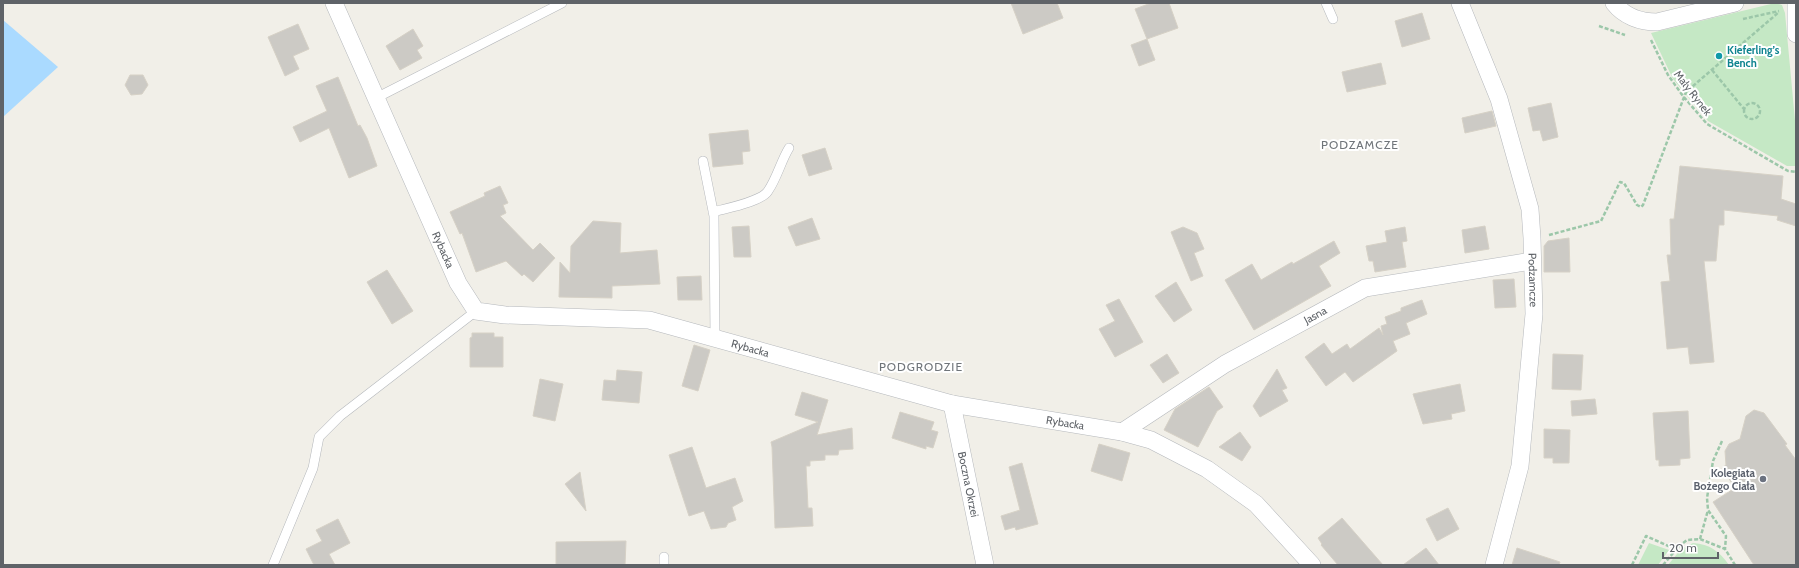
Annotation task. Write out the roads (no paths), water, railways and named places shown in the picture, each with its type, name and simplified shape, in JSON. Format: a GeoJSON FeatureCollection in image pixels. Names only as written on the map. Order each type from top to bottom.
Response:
{"type":"FeatureCollection","features":[{"type":"Feature","properties":{"kind":"street","name":"Rybacka"},"geometry":{"type":"LineString","coordinates":[[334,3],[458,283],[476,311],[505,315],[649,320],[952,404],[1122,432],[1151,440],[1207,469],[1256,504],[1312,565]]}},
{"type":"Feature","properties":{"kind":"street","name":"Podzamcze"},"geometry":{"type":"LineString","coordinates":[[1460,3],[1502,106],[1530,209],[1532,238],[1534,314],[1520,466],[1494,565]]}},
{"type":"Feature","properties":{"kind":"street"},"geometry":{"type":"LineString","coordinates":[[1614,3],[1629,16],[1646,22],[1657,22],[1735,3]]}},
{"type":"Feature","properties":{"kind":"street"},"geometry":{"type":"LineString","coordinates":[[1796,3],[1796,34]]}},
{"type":"Feature","properties":{"kind":"street","name":"Jasna"},"geometry":{"type":"LineString","coordinates":[[1122,432],[1225,364],[1365,288],[1532,261]]}},
{"type":"Feature","properties":{"kind":"street","name":"Boczna Okrzei"},"geometry":{"type":"LineString","coordinates":[[952,404],[985,565]]}},
{"type":"Feature","properties":{"kind":"lane"},"geometry":{"type":"LineString","coordinates":[[376,98],[562,3]]}},
{"type":"Feature","properties":{"kind":"lane"},"geometry":{"type":"LineString","coordinates":[[1326,3],[1333,19]]}},
{"type":"Feature","properties":{"kind":"lane"},"geometry":{"type":"LineString","coordinates":[[713,212],[760,198],[768,191],[789,148]]}},
{"type":"Feature","properties":{"kind":"lane"},"geometry":{"type":"LineString","coordinates":[[703,160],[713,212],[715,338]]}},
{"type":"Feature","properties":{"kind":"lane"},"geometry":{"type":"LineString","coordinates":[[273,565],[313,468],[319,437],[340,416],[476,311]]}},
{"type":"Feature","properties":{"kind":"water"},"geometry":{"type":"Polygon","coordinates":[[[3,20],[58,67],[3,117],[3,20]]]}},
{"type":"Feature","properties":{"kind":"place","name":"Kieferling’s Bench"},"geometry":{"type":"Point","coordinates":[1719,56]}},
{"type":"Feature","properties":{"kind":"place","name":"Kolegiata Bożego Ciała"},"geometry":{"type":"Point","coordinates":[1763,479]}},
{"type":"Feature","properties":{"kind":"district","name":"PODZAMCZE"},"geometry":{"type":"Point","coordinates":[1360,145]}},
{"type":"Feature","properties":{"kind":"district","name":"PODGRODZIE"},"geometry":{"type":"Point","coordinates":[921,367]}}]}
